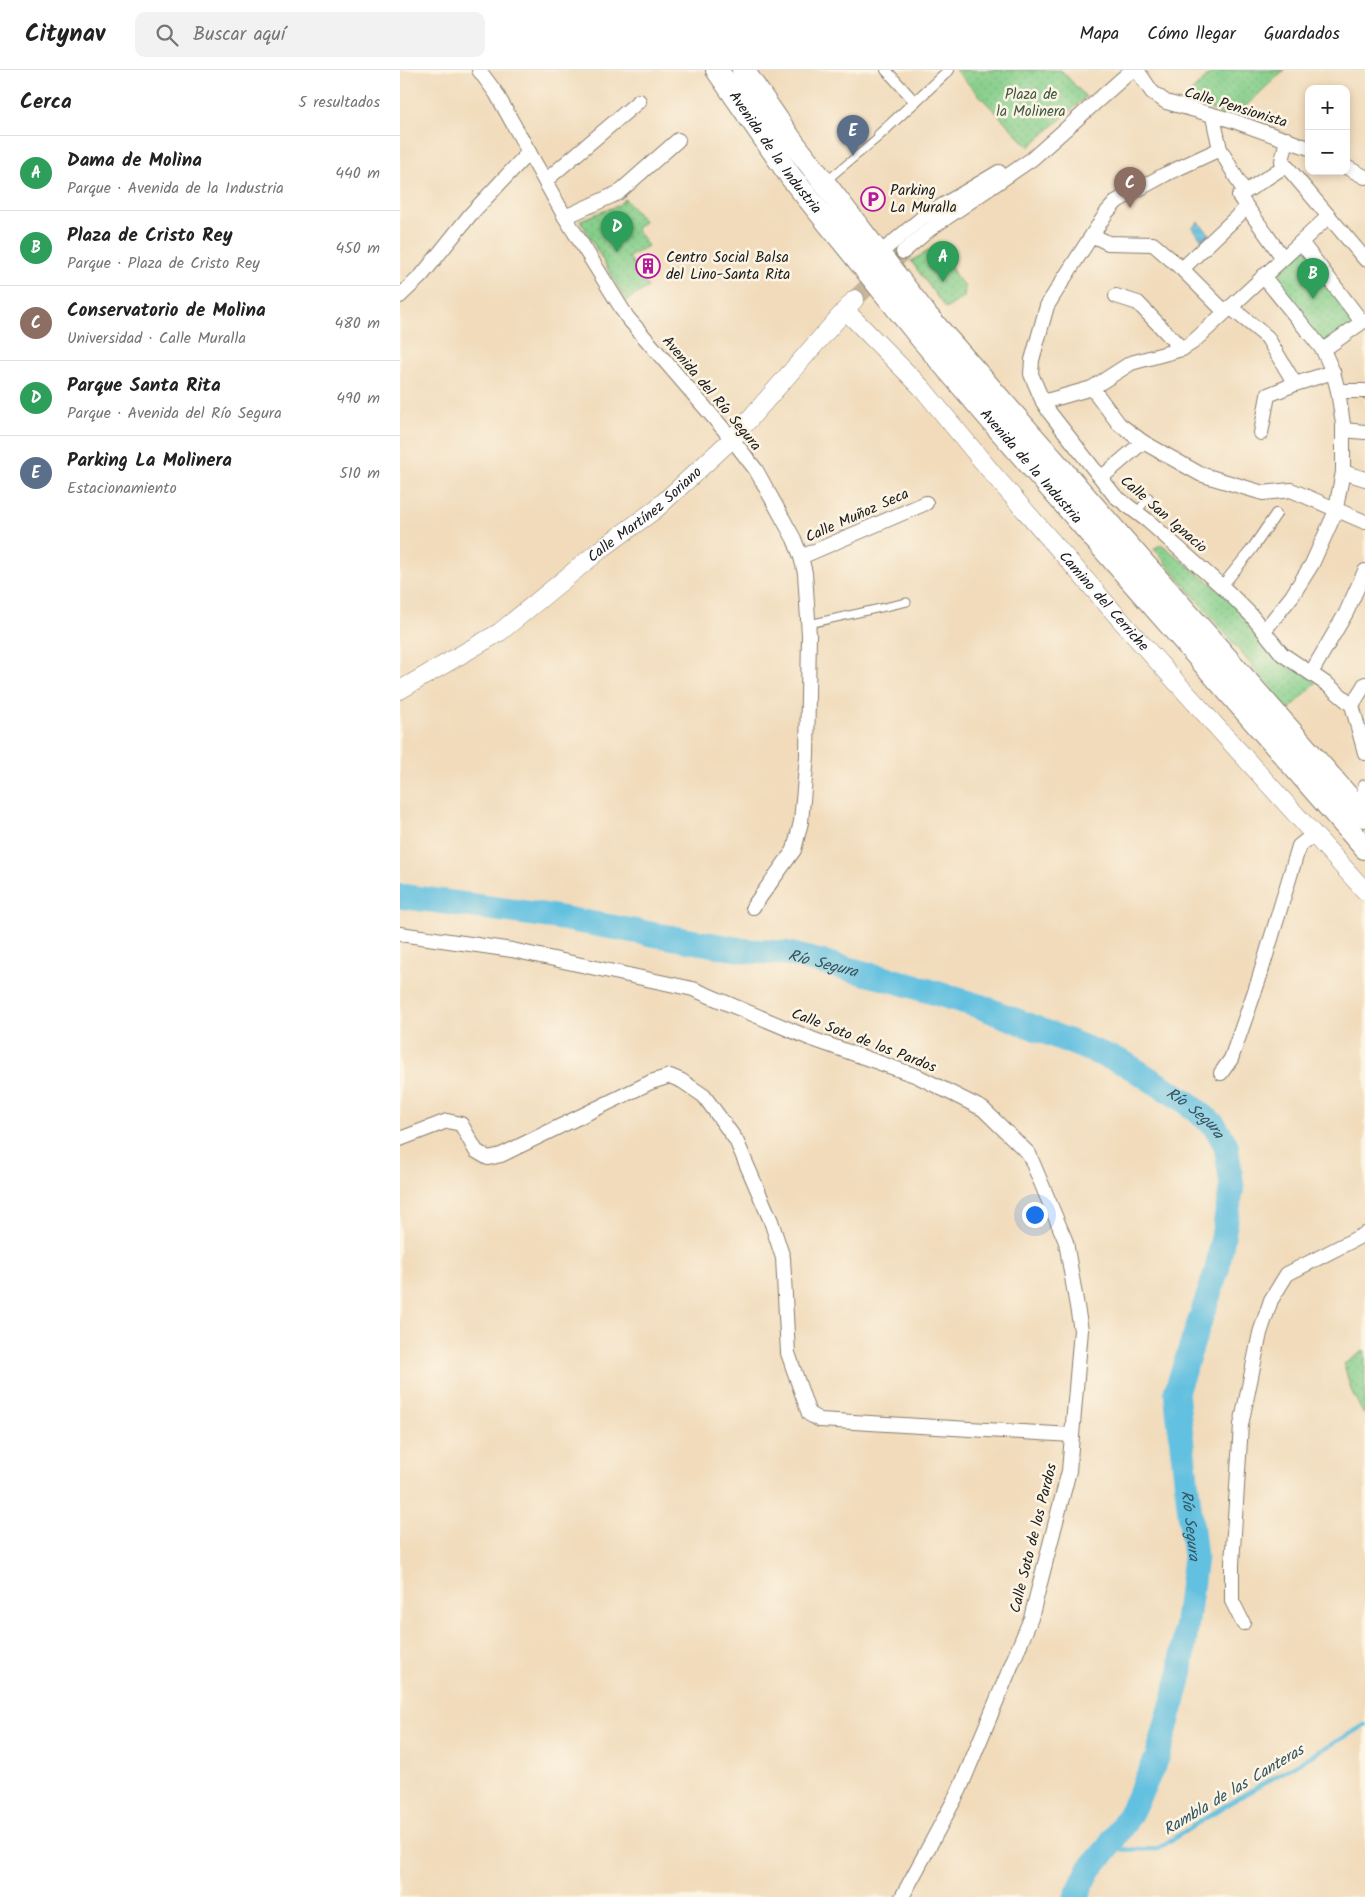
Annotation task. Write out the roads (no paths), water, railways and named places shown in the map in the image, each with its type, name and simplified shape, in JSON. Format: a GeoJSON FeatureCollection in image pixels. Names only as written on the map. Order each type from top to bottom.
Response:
{"type":"FeatureCollection","features":[{"type":"Feature","properties":{"kind":"main road","name":"Avenida de la Industria"},"geometry":{"type":"LineString","coordinates":[[726,72],[824,182],[927,316],[1363,815]]}},
{"type":"Feature","properties":{"kind":"main road","name":"Avenida de la Industria"},"geometry":{"type":"LineString","coordinates":[[726,72],[791,177],[921,338],[1365,848]]}},
{"type":"Feature","properties":{"kind":"street","name":"Avenida del Río Segura"},"geometry":{"type":"LineString","coordinates":[[479,70],[496,92],[565,216],[627,318],[732,439],[756,470],[794,539],[801,558],[805,573],[808,624],[807,756],[797,845],[753,907]]}},
{"type":"Feature","properties":{"kind":"street"},"geometry":{"type":"LineString","coordinates":[[886,70],[915,102]]}},
{"type":"Feature","properties":{"kind":"street"},"geometry":{"type":"LineString","coordinates":[[879,136],[949,70]]}},
{"type":"Feature","properties":{"kind":"street"},"geometry":{"type":"LineString","coordinates":[[903,252],[930,229],[1032,159],[1132,70]]}},
{"type":"Feature","properties":{"kind":"street","name":"Calle Pensionista"},"geometry":{"type":"LineString","coordinates":[[1137,70],[1152,92],[1166,102],[1213,117],[1231,120],[1305,146]]}},
{"type":"Feature","properties":{"kind":"street"},"geometry":{"type":"LineString","coordinates":[[545,181],[639,101]]}},
{"type":"Feature","properties":{"kind":"street"},"geometry":{"type":"LineString","coordinates":[[1213,117],[1220,149],[1243,198],[1283,258]]}},
{"type":"Feature","properties":{"kind":"street"},"geometry":{"type":"LineString","coordinates":[[1287,139],[1282,157],[1285,166],[1365,259]]}},
{"type":"Feature","properties":{"kind":"street"},"geometry":{"type":"LineString","coordinates":[[565,216],[618,194],[678,140]]}},
{"type":"Feature","properties":{"kind":"street","name":"Calle San Ignacio"},"geometry":{"type":"LineString","coordinates":[[1220,149],[1166,174],[1125,196],[1107,212],[1094,236],[1047,306],[1032,360],[1031,374],[1043,402],[1115,496],[1137,512],[1222,586],[1264,631],[1267,638],[1282,654],[1311,672],[1352,705]]}},
{"type":"Feature","properties":{"kind":"street"},"geometry":{"type":"LineString","coordinates":[[400,296],[422,274],[470,215],[529,152]]}},
{"type":"Feature","properties":{"kind":"street"},"geometry":{"type":"LineString","coordinates":[[879,254],[913,224],[968,189],[1006,168],[1032,159]]}},
{"type":"Feature","properties":{"kind":"street"},"geometry":{"type":"LineString","coordinates":[[1182,269],[1243,198],[1285,166]]}},
{"type":"Feature","properties":{"kind":"street"},"geometry":{"type":"LineString","coordinates":[[1350,169],[1365,177]]}},
{"type":"Feature","properties":{"kind":"street"},"geometry":{"type":"LineString","coordinates":[[1043,402],[1092,388],[1131,362],[1182,349],[1199,338],[1329,216]]}},
{"type":"Feature","properties":{"kind":"street"},"geometry":{"type":"LineString","coordinates":[[1094,236],[1108,243],[1153,244],[1227,310],[1267,337],[1295,384]]}},
{"type":"Feature","properties":{"kind":"street"},"geometry":{"type":"LineString","coordinates":[[1301,242],[1364,321],[1323,350]]}},
{"type":"Feature","properties":{"kind":"street"},"geometry":{"type":"LineString","coordinates":[[1263,276],[1323,350],[1333,372],[1338,391],[1343,430],[1343,472],[1335,510],[1312,564],[1292,596],[1264,631]]}},
{"type":"Feature","properties":{"kind":"street"},"geometry":{"type":"LineString","coordinates":[[1116,296],[1138,303],[1182,349]]}},
{"type":"Feature","properties":{"kind":"street","name":"Calle Martínez Soriano"},"geometry":{"type":"LineString","coordinates":[[400,690],[500,632],[600,550],[656,509],[732,439],[850,304]]}},
{"type":"Feature","properties":{"kind":"street","name":"Camino del Cerriche"},"geometry":{"type":"LineString","coordinates":[[850,304],[993,474],[1365,893]]}},
{"type":"Feature","properties":{"kind":"street"},"geometry":{"type":"LineString","coordinates":[[1261,433],[1268,395],[1333,372]]}},
{"type":"Feature","properties":{"kind":"street"},"geometry":{"type":"LineString","coordinates":[[1092,388],[1119,424],[1143,442],[1200,474],[1263,493],[1292,490],[1365,522]]}},
{"type":"Feature","properties":{"kind":"street"},"geometry":{"type":"LineString","coordinates":[[1338,391],[1365,391]]}},
{"type":"Feature","properties":{"kind":"street"},"geometry":{"type":"LineString","coordinates":[[1343,430],[1365,432]]}},
{"type":"Feature","properties":{"kind":"street"},"geometry":{"type":"LineString","coordinates":[[1102,477],[1143,442]]}},
{"type":"Feature","properties":{"kind":"street"},"geometry":{"type":"LineString","coordinates":[[1343,472],[1365,479]]}},
{"type":"Feature","properties":{"kind":"street","name":"Calle Muñoz Seca"},"geometry":{"type":"LineString","coordinates":[[801,558],[926,503]]}},
{"type":"Feature","properties":{"kind":"street"},"geometry":{"type":"LineString","coordinates":[[1222,586],[1252,549],[1276,514]]}},
{"type":"Feature","properties":{"kind":"street"},"geometry":{"type":"LineString","coordinates":[[1311,672],[1346,613],[1365,571]]}},
{"type":"Feature","properties":{"kind":"street"},"geometry":{"type":"LineString","coordinates":[[1365,684],[1352,705],[1365,753]]}},
{"type":"Feature","properties":{"kind":"street"},"geometry":{"type":"LineString","coordinates":[[1363,815],[1365,787]]}},
{"type":"Feature","properties":{"kind":"street"},"geometry":{"type":"LineString","coordinates":[[1221,1073],[1231,1059],[1258,982],[1299,846],[1313,835]]}},
{"type":"Feature","properties":{"kind":"street","name":"Calle Soto de los Pardos"},"geometry":{"type":"LineString","coordinates":[[400,934],[512,950],[692,988],[812,1039],[917,1076],[983,1109],[1029,1154],[1066,1242],[1081,1330],[1069,1471],[1031,1618],[959,1791],[902,1897]]}},
{"type":"Feature","properties":{"kind":"street"},"geometry":{"type":"LineString","coordinates":[[400,1139],[447,1120],[461,1124],[476,1151],[488,1158],[501,1155],[651,1082],[670,1076],[682,1081],[704,1096],[736,1140],[771,1220],[783,1258],[788,1353],[809,1414],[820,1420],[1072,1435]]}},
{"type":"Feature","properties":{"kind":"street"},"geometry":{"type":"LineString","coordinates":[[1243,1622],[1232,1601],[1232,1564],[1241,1425],[1260,1333],[1271,1300],[1287,1274],[1365,1234]]}},
{"type":"Feature","properties":{"kind":"lane"},"geometry":{"type":"LineString","coordinates":[[824,182],[879,136]]}},
{"type":"Feature","properties":{"kind":"lane"},"geometry":{"type":"LineString","coordinates":[[1137,512],[1149,497]]}},
{"type":"Feature","properties":{"kind":"lane"},"geometry":{"type":"LineString","coordinates":[[808,624],[907,602]]}},
{"type":"Feature","properties":{"kind":"water"},"geometry":{"type":"Polygon","coordinates":[[[1198,222],[1210,234],[1203,241],[1192,228],[1198,222]]]}},
{"type":"Feature","properties":{"kind":"waterway","name":"Río Segura"},"geometry":{"type":"LineString","coordinates":[[400,896],[549,916],[748,951],[786,953],[899,982],[979,1006],[1124,1063],[1185,1101],[1214,1125],[1226,1145],[1232,1186],[1217,1270],[1176,1392],[1195,1557],[1180,1677],[1157,1758],[1130,1814],[1106,1850],[1089,1870],[1076,1897]]}},
{"type":"Feature","properties":{"kind":"waterway","name":"Rambla de las Canteras"},"geometry":{"type":"LineString","coordinates":[[1106,1850],[1157,1849],[1228,1804],[1365,1725]]}},
{"type":"Feature","properties":{"kind":"tunnel"},"geometry":{"type":"LineString","coordinates":[[855,299],[903,252]]}},
{"type":"Feature","properties":{"kind":"place","name":"Parking La Molinera"},"geometry":{"type":"Point","coordinates":[853,156]}},
{"type":"Feature","properties":{"kind":"place","name":"Parking La Muralla"},"geometry":{"type":"Point","coordinates":[873,199]}},
{"type":"Feature","properties":{"kind":"place","name":"Conservatorio de Molina"},"geometry":{"type":"Point","coordinates":[1130,208]}},
{"type":"Feature","properties":{"kind":"place","name":"Parque Santa Rita"},"geometry":{"type":"Point","coordinates":[617,252]}},
{"type":"Feature","properties":{"kind":"place","name":"Centro Social Balsa del Lino-Santa Rita"},"geometry":{"type":"Point","coordinates":[648,266]}},
{"type":"Feature","properties":{"kind":"place","name":"Dama de Molina"},"geometry":{"type":"Point","coordinates":[943,282]}},
{"type":"Feature","properties":{"kind":"place","name":"Plaza de Cristo Rey"},"geometry":{"type":"Point","coordinates":[1313,299]}},
{"type":"Feature","properties":{"kind":"park label","name":"Plaza de la Molinera"},"geometry":{"type":"Point","coordinates":[1031,102]}}]}
